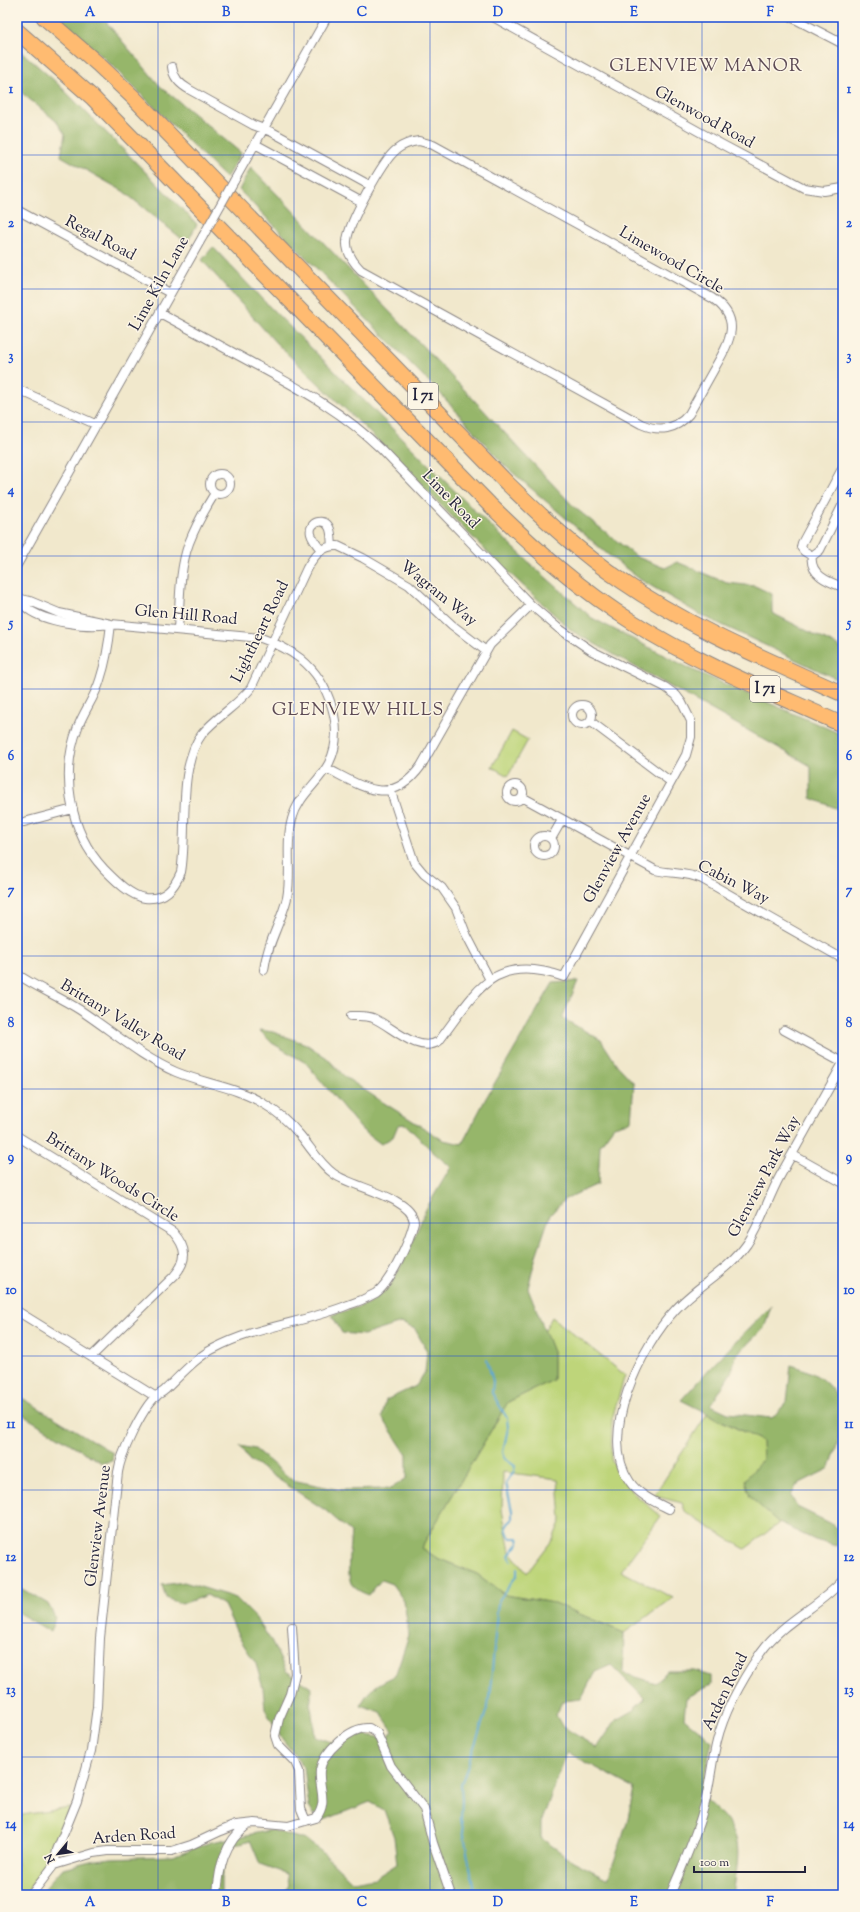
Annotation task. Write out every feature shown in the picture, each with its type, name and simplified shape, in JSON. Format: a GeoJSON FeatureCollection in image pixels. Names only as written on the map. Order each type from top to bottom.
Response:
{"type":"FeatureCollection","features":[{"type":"Feature","properties":{"kind":"highway","name":"I 71"},"geometry":{"type":"LineString","coordinates":[[44,17],[133,97],[507,483],[565,538],[622,581],[663,607],[727,641],[843,694]]}},
{"type":"Feature","properties":{"kind":"highway","name":"I 71"},"geometry":{"type":"LineString","coordinates":[[17,31],[92,97],[489,504],[555,566],[614,610],[679,649],[843,725]]}},
{"type":"Feature","properties":{"kind":"street","name":"Lime Kiln Lane"},"geometry":{"type":"LineString","coordinates":[[17,565],[95,424],[160,313],[327,17]]}},
{"type":"Feature","properties":{"kind":"street","name":"Glenwood Road"},"geometry":{"type":"LineString","coordinates":[[493,17],[804,188],[824,191],[843,188]]}},
{"type":"Feature","properties":{"kind":"street"},"geometry":{"type":"LineString","coordinates":[[791,17],[843,44]]}},
{"type":"Feature","properties":{"kind":"street"},"geometry":{"type":"LineString","coordinates":[[172,67],[174,75],[184,87],[253,125],[264,128],[371,186]]}},
{"type":"Feature","properties":{"kind":"street","name":"Limewood Circle"},"geometry":{"type":"LineString","coordinates":[[419,141],[433,145],[718,302],[725,309],[730,318],[732,330],[729,342],[684,420],[667,428],[656,429],[646,426],[361,270],[352,260],[348,252],[347,240],[351,225],[362,202],[391,155],[398,148],[410,142],[419,141]]}},
{"type":"Feature","properties":{"kind":"street"},"geometry":{"type":"LineString","coordinates":[[255,144],[362,202]]}},
{"type":"Feature","properties":{"kind":"street","name":"Regal Road"},"geometry":{"type":"LineString","coordinates":[[17,210],[170,293]]}},
{"type":"Feature","properties":{"kind":"street","name":"Lime Road"},"geometry":{"type":"LineString","coordinates":[[160,313],[314,397],[346,418],[382,450],[531,605],[567,635],[592,651],[665,687],[676,695],[688,712],[692,733]]}},
{"type":"Feature","properties":{"kind":"street"},"geometry":{"type":"LineString","coordinates":[[17,389],[95,424]]}},
{"type":"Feature","properties":{"kind":"street"},"geometry":{"type":"LineString","coordinates":[[812,556],[804,551],[801,547],[802,543],[843,467]]}},
{"type":"Feature","properties":{"kind":"street"},"geometry":{"type":"LineString","coordinates":[[178,629],[184,563],[189,544],[196,526],[215,492]]}},
{"type":"Feature","properties":{"kind":"street"},"geometry":{"type":"LineString","coordinates":[[843,504],[820,550],[812,556],[811,563],[816,572],[825,579],[843,587]]}},
{"type":"Feature","properties":{"kind":"street","name":"Lightheart Road"},"geometry":{"type":"LineString","coordinates":[[73,809],[85,843],[100,865],[111,876],[136,895],[143,898],[158,898],[176,884],[181,872],[188,776],[195,747],[202,735],[210,726],[238,703],[251,688],[313,557],[326,548]]}},
{"type":"Feature","properties":{"kind":"street","name":"Wagram Way"},"geometry":{"type":"LineString","coordinates":[[326,548],[348,550],[394,575],[486,651]]}},
{"type":"Feature","properties":{"kind":"street","name":"Glen Hill Road"},"geometry":{"type":"LineString","coordinates":[[18,599],[29,609],[99,626],[111,624],[253,636],[273,642],[290,651],[302,660],[320,682],[328,696],[333,712],[336,729],[334,750],[326,768],[306,791],[292,818],[290,832],[290,876],[287,897],[281,917],[266,953],[264,970]]}},
{"type":"Feature","properties":{"kind":"street"},"geometry":{"type":"LineString","coordinates":[[326,768],[365,788],[376,790],[390,789],[406,782],[421,766],[486,651],[531,605]]}},
{"type":"Feature","properties":{"kind":"street"},"geometry":{"type":"LineString","coordinates":[[24,822],[73,809],[69,773],[70,754],[78,725],[100,682],[107,654],[111,624]]}},
{"type":"Feature","properties":{"kind":"street"},"geometry":{"type":"LineString","coordinates":[[590,722],[671,782]]}},
{"type":"Feature","properties":{"kind":"street","name":"Glenview Avenue"},"geometry":{"type":"LineString","coordinates":[[490,980],[504,972],[521,968],[537,969],[564,977],[686,755],[692,733]]}},
{"type":"Feature","properties":{"kind":"street"},"geometry":{"type":"LineString","coordinates":[[351,1016],[371,1017],[420,1046],[430,1045],[439,1041],[482,985],[490,980],[466,934],[456,908],[442,888],[414,862],[390,789]]}},
{"type":"Feature","properties":{"kind":"street","name":"Cabin Way"},"geometry":{"type":"LineString","coordinates":[[522,797],[655,870],[686,874],[702,879],[843,959]]}},
{"type":"Feature","properties":{"kind":"street"},"geometry":{"type":"LineString","coordinates":[[551,839],[562,820]]}},
{"type":"Feature","properties":{"kind":"street","name":"Brittany Valley Road"},"geometry":{"type":"LineString","coordinates":[[17,974],[79,1009],[156,1062],[176,1071],[232,1089],[264,1104],[292,1126],[323,1164],[334,1174],[346,1181],[385,1196],[412,1214]]}},
{"type":"Feature","properties":{"kind":"street"},"geometry":{"type":"LineString","coordinates":[[784,1030],[843,1062]]}},
{"type":"Feature","properties":{"kind":"street","name":"Glenview Park Way"},"geometry":{"type":"LineString","coordinates":[[669,1509],[644,1496],[630,1482],[624,1469],[620,1457],[619,1426],[627,1391],[636,1368],[660,1328],[676,1308],[726,1268],[747,1244],[780,1177],[843,1062]]}},
{"type":"Feature","properties":{"kind":"street","name":"Brittany Woods Circle"},"geometry":{"type":"LineString","coordinates":[[17,1136],[173,1232],[179,1239],[183,1248],[184,1262],[174,1276],[91,1356]]}},
{"type":"Feature","properties":{"kind":"street"},"geometry":{"type":"LineString","coordinates":[[793,1155],[843,1183]]}},
{"type":"Feature","properties":{"kind":"street","name":"Glenview Avenue"},"geometry":{"type":"LineString","coordinates":[[31,1895],[54,1865],[57,1850],[77,1802],[95,1727],[100,1638],[119,1464],[137,1426],[156,1397],[200,1357],[212,1349],[229,1341],[276,1326],[334,1311],[367,1298],[376,1292],[386,1283],[413,1227],[414,1218],[412,1214]]}},
{"type":"Feature","properties":{"kind":"street"},"geometry":{"type":"LineString","coordinates":[[17,1311],[156,1397]]}},
{"type":"Feature","properties":{"kind":"street","name":"Arden Road"},"geometry":{"type":"LineString","coordinates":[[670,1895],[694,1838],[704,1809],[715,1749],[721,1727],[744,1681],[761,1652],[778,1632],[827,1595],[843,1580]]}},
{"type":"Feature","properties":{"kind":"street"},"geometry":{"type":"LineString","coordinates":[[292,1627],[295,1674],[290,1694],[279,1719],[275,1736],[278,1745],[295,1762],[300,1772],[301,1809],[306,1821]]}},
{"type":"Feature","properties":{"kind":"street","name":"Arden Road"},"geometry":{"type":"LineString","coordinates":[[54,1865],[94,1853],[108,1851],[172,1851],[191,1845],[228,1828],[247,1824],[288,1826],[316,1818],[323,1804],[320,1775],[325,1758],[344,1737],[365,1727],[374,1729],[380,1737],[391,1766],[424,1809],[433,1844],[450,1893]]}},
{"type":"Feature","properties":{"kind":"street"},"geometry":{"type":"LineString","coordinates":[[217,1895],[219,1874],[228,1845],[233,1837],[247,1824]]}},
{"type":"Feature","properties":{"kind":"green space"},"geometry":{"type":"Polygon","coordinates":[[[56,17],[102,17],[160,86],[241,153],[226,178],[103,57],[56,17]]]}},
{"type":"Feature","properties":{"kind":"green space"},"geometry":{"type":"Polygon","coordinates":[[[17,48],[56,82],[197,224],[187,243],[123,191],[61,156],[65,134],[56,121],[17,89],[17,48]]]}},
{"type":"Feature","properties":{"kind":"green space"},"geometry":{"type":"Polygon","coordinates":[[[251,167],[476,402],[574,507],[637,557],[665,568],[677,562],[727,583],[755,586],[772,594],[772,613],[843,649],[843,682],[699,614],[641,580],[606,553],[504,465],[439,392],[239,190],[251,167]]]}},
{"type":"Feature","properties":{"kind":"green space"},"geometry":{"type":"Polygon","coordinates":[[[213,247],[261,298],[474,510],[533,566],[592,618],[695,671],[843,735],[843,811],[811,798],[811,766],[572,631],[489,554],[363,426],[276,343],[202,260],[213,247]]]}},
{"type":"Feature","properties":{"kind":"green space"},"geometry":{"type":"Polygon","coordinates":[[[512,731],[528,740],[508,776],[492,767],[512,731]]]}},
{"type":"Feature","properties":{"kind":"green space"},"geometry":{"type":"Polygon","coordinates":[[[578,981],[562,1018],[601,1040],[617,1065],[634,1083],[631,1121],[614,1126],[600,1145],[598,1184],[565,1199],[550,1215],[536,1256],[528,1288],[553,1352],[553,1380],[508,1402],[421,1548],[437,1558],[477,1574],[505,1595],[554,1603],[624,1633],[623,1673],[656,1683],[667,1671],[695,1671],[711,1676],[711,1685],[686,1698],[684,1718],[712,1741],[701,1795],[725,1819],[732,1829],[736,1839],[738,1850],[733,1895],[283,1895],[289,1885],[287,1874],[260,1864],[250,1840],[229,1847],[221,1878],[221,1895],[39,1895],[63,1868],[90,1861],[111,1858],[172,1856],[211,1842],[272,1830],[306,1840],[322,1852],[353,1882],[375,1878],[397,1864],[394,1837],[384,1810],[370,1802],[319,1822],[309,1807],[304,1767],[280,1736],[265,1709],[263,1688],[256,1664],[240,1639],[224,1605],[207,1595],[182,1604],[166,1598],[162,1585],[184,1582],[236,1598],[255,1617],[272,1642],[286,1671],[311,1688],[311,1706],[315,1736],[331,1742],[357,1733],[387,1739],[393,1731],[380,1712],[361,1705],[367,1695],[375,1687],[395,1676],[409,1635],[404,1601],[392,1584],[381,1580],[369,1595],[354,1587],[351,1583],[349,1572],[351,1532],[325,1510],[249,1460],[240,1446],[255,1449],[292,1480],[340,1490],[390,1489],[407,1478],[407,1455],[382,1417],[386,1400],[416,1386],[425,1372],[427,1351],[415,1329],[401,1323],[364,1335],[342,1333],[332,1315],[368,1304],[390,1286],[409,1251],[426,1209],[451,1167],[433,1152],[405,1124],[398,1125],[393,1137],[381,1144],[362,1130],[306,1063],[272,1043],[259,1030],[273,1032],[306,1044],[327,1058],[345,1077],[381,1101],[443,1140],[462,1144],[486,1098],[553,983],[578,981]],[[611,1665],[595,1672],[581,1699],[563,1701],[556,1715],[562,1726],[597,1748],[616,1720],[632,1711],[645,1699],[611,1665]],[[567,1752],[541,1823],[541,1838],[573,1861],[608,1879],[627,1823],[634,1788],[567,1752]]]}},
{"type":"Feature","properties":{"kind":"green space"},"geometry":{"type":"Polygon","coordinates":[[[771,1306],[764,1328],[736,1355],[732,1371],[711,1405],[728,1413],[772,1418],[787,1402],[791,1365],[809,1371],[827,1384],[843,1404],[837,1445],[830,1468],[796,1485],[791,1496],[797,1507],[830,1523],[843,1532],[837,1546],[815,1540],[779,1523],[750,1497],[745,1480],[763,1459],[762,1441],[681,1400],[771,1306]]]}},
{"type":"Feature","properties":{"kind":"green space"},"geometry":{"type":"Polygon","coordinates":[[[552,1317],[625,1375],[612,1419],[611,1459],[632,1492],[661,1516],[621,1571],[673,1598],[624,1633],[554,1603],[505,1595],[477,1574],[437,1558],[421,1548],[508,1402],[553,1380],[553,1352],[544,1331],[552,1317]],[[503,1472],[502,1510],[510,1552],[527,1573],[553,1539],[561,1520],[558,1479],[503,1472]]]}},
{"type":"Feature","properties":{"kind":"green space"},"geometry":{"type":"Polygon","coordinates":[[[17,1395],[113,1453],[112,1461],[102,1463],[17,1413],[17,1395]]]}},
{"type":"Feature","properties":{"kind":"green space"},"geometry":{"type":"Polygon","coordinates":[[[707,1414],[762,1441],[763,1459],[750,1497],[779,1523],[745,1549],[686,1513],[682,1503],[654,1496],[707,1414]]]}},
{"type":"Feature","properties":{"kind":"green space"},"geometry":{"type":"Polygon","coordinates":[[[17,1586],[48,1604],[55,1617],[51,1632],[17,1612],[17,1586]]]}},
{"type":"Feature","properties":{"kind":"green space"},"geometry":{"type":"Polygon","coordinates":[[[70,1808],[40,1873],[24,1895],[17,1895],[17,1825],[22,1815],[70,1808]]]}},
{"type":"Feature","properties":{"kind":"waterway"},"geometry":{"type":"LineString","coordinates":[[487,1360],[493,1381],[492,1393],[507,1418],[508,1428],[503,1452],[505,1459],[515,1466],[514,1471],[506,1483],[512,1511],[512,1520],[508,1524],[507,1530],[510,1538],[518,1538],[519,1543],[509,1555],[511,1560]]}},
{"type":"Feature","properties":{"kind":"waterway"},"geometry":{"type":"LineString","coordinates":[[475,1895],[461,1819],[461,1785],[488,1706],[499,1600],[517,1575],[517,1569]]}},
{"type":"Feature","properties":{"kind":"district","name":"GLENVIEW MANOR"},"geometry":{"type":"Point","coordinates":[706,67]}},
{"type":"Feature","properties":{"kind":"district","name":"GLENVIEW HILLS"},"geometry":{"type":"Point","coordinates":[358,711]}}]}
